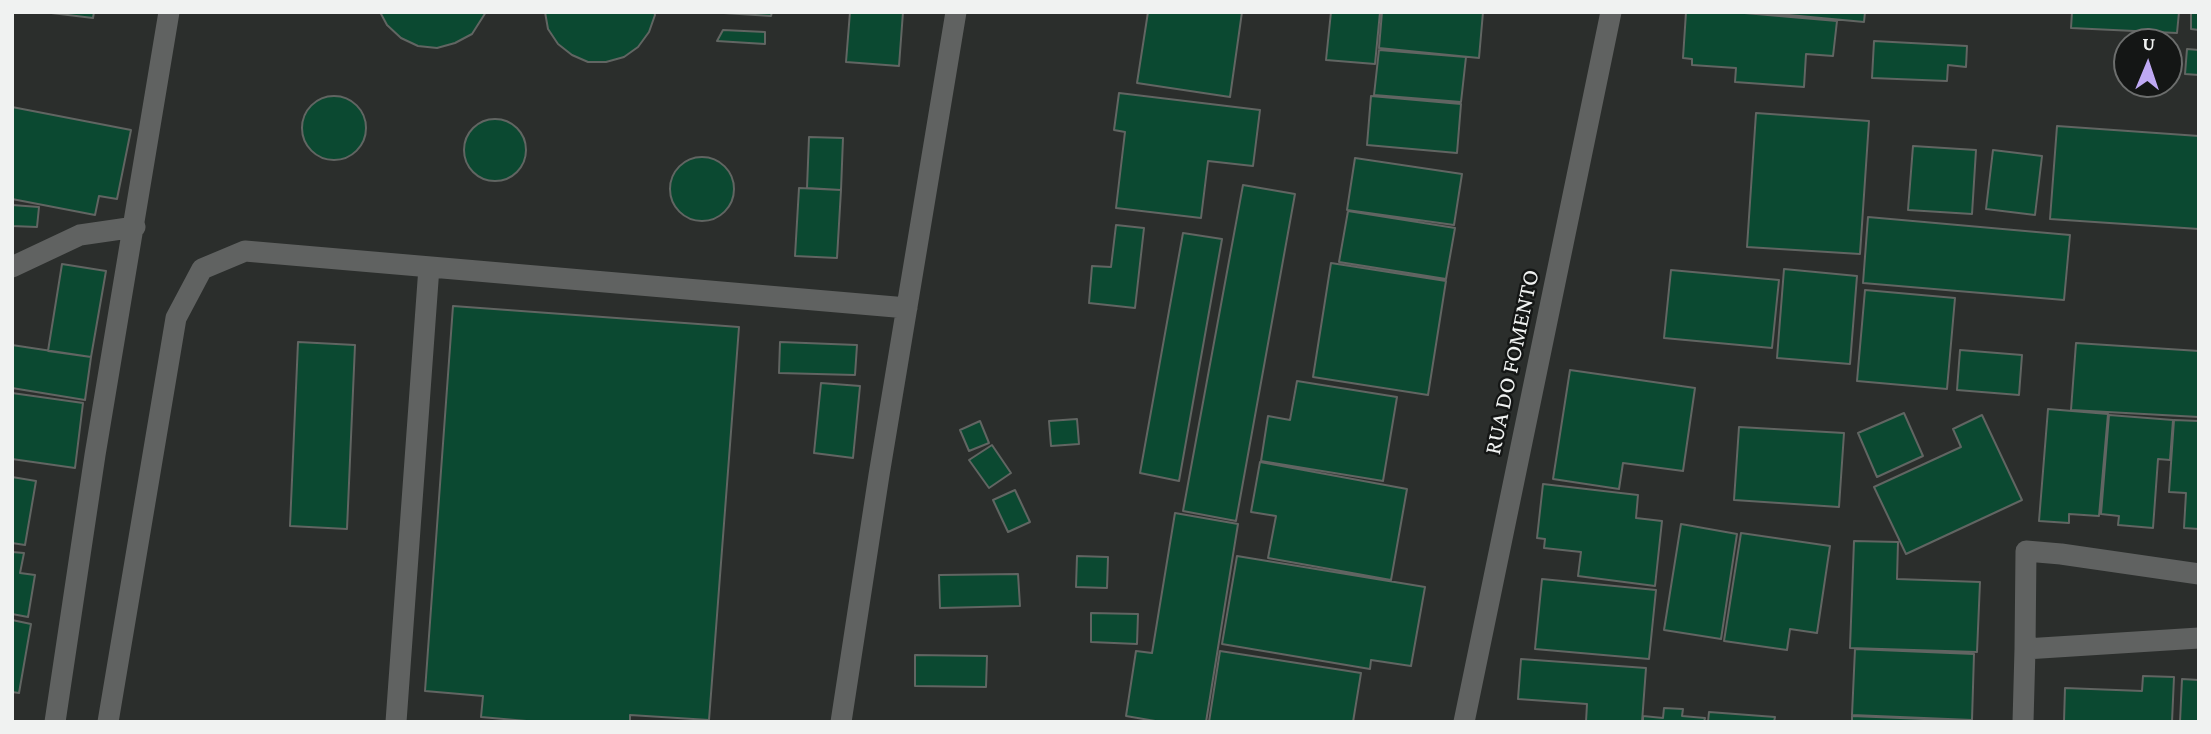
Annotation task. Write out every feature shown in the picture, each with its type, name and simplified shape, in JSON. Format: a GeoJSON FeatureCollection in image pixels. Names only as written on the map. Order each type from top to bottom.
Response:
{"type":"FeatureCollection","features":[{"type":"Feature","properties":{"kind":"street"},"geometry":{"type":"LineString","coordinates":[[55,722],[95,455],[169,12]]}},
{"type":"Feature","properties":{"kind":"street"},"geometry":{"type":"LineString","coordinates":[[841,722],[956,12]]}},
{"type":"Feature","properties":{"kind":"street","name":"RUA DO FOMENTO"},"geometry":{"type":"LineString","coordinates":[[1464,722],[1611,12]]}},
{"type":"Feature","properties":{"kind":"street"},"geometry":{"type":"LineString","coordinates":[[12,267],[80,235],[135,227]]}},
{"type":"Feature","properties":{"kind":"street"},"geometry":{"type":"LineString","coordinates":[[108,722],[176,318],[202,269],[246,251],[907,308]]}},
{"type":"Feature","properties":{"kind":"street"},"geometry":{"type":"LineString","coordinates":[[396,722],[429,267]]}},
{"type":"Feature","properties":{"kind":"street"},"geometry":{"type":"LineString","coordinates":[[2023,722],[2026,551],[2199,573]]}},
{"type":"Feature","properties":{"kind":"street"},"geometry":{"type":"LineString","coordinates":[[2025,649],[2199,638]]}},
{"type":"Feature","properties":{"kind":"building"},"geometry":{"type":"Polygon","coordinates":[[[43,12],[94,12],[93,18],[43,12]]]}},
{"type":"Feature","properties":{"kind":"building"},"geometry":{"type":"Polygon","coordinates":[[[380,12],[486,12],[472,34],[437,48],[418,46],[401,38],[387,25],[380,12]]]}},
{"type":"Feature","properties":{"kind":"building"},"geometry":{"type":"Polygon","coordinates":[[[545,12],[654,12],[655,15],[649,32],[638,47],[624,57],[606,62],[588,62],[572,55],[558,44],[548,29],[545,12]]]}},
{"type":"Feature","properties":{"kind":"building"},"geometry":{"type":"Polygon","coordinates":[[[724,12],[772,12],[771,16],[724,12]]]}},
{"type":"Feature","properties":{"kind":"building"},"geometry":{"type":"Polygon","coordinates":[[[850,12],[903,12],[899,66],[846,62],[850,12]]]}},
{"type":"Feature","properties":{"kind":"building"},"geometry":{"type":"Polygon","coordinates":[[[1148,12],[1242,12],[1230,97],[1137,83],[1148,12]]]}},
{"type":"Feature","properties":{"kind":"building"},"geometry":{"type":"Polygon","coordinates":[[[1331,12],[1380,12],[1375,64],[1326,60],[1331,12]]]}},
{"type":"Feature","properties":{"kind":"building"},"geometry":{"type":"Polygon","coordinates":[[[1382,12],[1483,12],[1479,58],[1379,48],[1382,12]]]}},
{"type":"Feature","properties":{"kind":"building"},"geometry":{"type":"Polygon","coordinates":[[[1686,12],[1733,12],[1837,21],[1833,56],[1806,54],[1804,87],[1735,82],[1736,68],[1692,65],[1692,59],[1683,58],[1686,12]]]}},
{"type":"Feature","properties":{"kind":"building"},"geometry":{"type":"Polygon","coordinates":[[[1757,12],[1865,12],[1864,22],[1757,12]]]}},
{"type":"Feature","properties":{"kind":"building"},"geometry":{"type":"Polygon","coordinates":[[[2072,12],[2179,12],[2177,28],[2071,28],[2072,12]]]}},
{"type":"Feature","properties":{"kind":"building"},"geometry":{"type":"Polygon","coordinates":[[[2191,12],[2199,12],[2199,30],[2191,29],[2191,12]]]}},
{"type":"Feature","properties":{"kind":"building"},"geometry":{"type":"Polygon","coordinates":[[[723,30],[765,32],[765,44],[717,41],[723,30]]]}},
{"type":"Feature","properties":{"kind":"building"},"geometry":{"type":"Polygon","coordinates":[[[1874,41],[1967,46],[1966,67],[1948,65],[1947,81],[1872,78],[1874,41]]]}},
{"type":"Feature","properties":{"kind":"building"},"geometry":{"type":"Polygon","coordinates":[[[2187,49],[2199,50],[2199,75],[2185,74],[2187,49]]]}},
{"type":"Feature","properties":{"kind":"building"},"geometry":{"type":"Polygon","coordinates":[[[1379,50],[1466,57],[1461,102],[1374,95],[1379,50]]]}},
{"type":"Feature","properties":{"kind":"building"},"geometry":{"type":"Polygon","coordinates":[[[1119,93],[1260,110],[1253,166],[1208,161],[1201,218],[1116,208],[1125,132],[1114,130],[1119,93]]]}},
{"type":"Feature","properties":{"kind":"building"},"geometry":{"type":"Polygon","coordinates":[[[328,96],[340,96],[357,105],[364,116],[364,140],[357,151],[340,160],[328,160],[316,155],[307,146],[302,134],[302,122],[307,110],[316,101],[328,96]]]}},
{"type":"Feature","properties":{"kind":"building"},"geometry":{"type":"Polygon","coordinates":[[[1371,96],[1461,104],[1457,153],[1367,145],[1371,96]]]}},
{"type":"Feature","properties":{"kind":"building"},"geometry":{"type":"Polygon","coordinates":[[[12,107],[131,130],[117,199],[99,196],[95,215],[12,199],[12,107]]]}},
{"type":"Feature","properties":{"kind":"building"},"geometry":{"type":"Polygon","coordinates":[[[1756,113],[1869,121],[1860,254],[1747,247],[1756,113]]]}},
{"type":"Feature","properties":{"kind":"building"},"geometry":{"type":"Polygon","coordinates":[[[489,119],[501,119],[517,128],[524,138],[524,162],[517,172],[501,181],[489,181],[478,176],[469,167],[464,156],[464,144],[469,133],[478,124],[489,119]]]}},
{"type":"Feature","properties":{"kind":"building"},"geometry":{"type":"Polygon","coordinates":[[[2057,126],[2199,136],[2199,229],[2050,219],[2057,126]]]}},
{"type":"Feature","properties":{"kind":"building"},"geometry":{"type":"Polygon","coordinates":[[[809,137],[843,138],[841,190],[807,188],[809,137]]]}},
{"type":"Feature","properties":{"kind":"building"},"geometry":{"type":"Polygon","coordinates":[[[1913,146],[1976,150],[1972,214],[1908,210],[1913,146]]]}},
{"type":"Feature","properties":{"kind":"building"},"geometry":{"type":"Polygon","coordinates":[[[1993,150],[2042,156],[2035,215],[1986,209],[1993,150]]]}},
{"type":"Feature","properties":{"kind":"building"},"geometry":{"type":"Polygon","coordinates":[[[696,157],[708,157],[725,166],[732,177],[732,201],[725,212],[708,221],[696,221],[684,216],[675,207],[670,195],[670,183],[675,171],[684,162],[696,157]]]}},
{"type":"Feature","properties":{"kind":"building"},"geometry":{"type":"Polygon","coordinates":[[[1355,158],[1462,174],[1454,225],[1347,210],[1355,158]]]}},
{"type":"Feature","properties":{"kind":"building"},"geometry":{"type":"Polygon","coordinates":[[[1243,185],[1295,194],[1236,521],[1183,511],[1243,185]]]}},
{"type":"Feature","properties":{"kind":"building"},"geometry":{"type":"Polygon","coordinates":[[[799,188],[841,190],[837,258],[795,256],[799,188]]]}},
{"type":"Feature","properties":{"kind":"building"},"geometry":{"type":"Polygon","coordinates":[[[12,205],[39,207],[37,227],[12,226],[12,205]]]}},
{"type":"Feature","properties":{"kind":"building"},"geometry":{"type":"Polygon","coordinates":[[[1348,211],[1455,228],[1446,279],[1339,262],[1348,211]]]}},
{"type":"Feature","properties":{"kind":"building"},"geometry":{"type":"Polygon","coordinates":[[[1868,217],[2070,235],[2064,300],[1863,283],[1868,217]]]}},
{"type":"Feature","properties":{"kind":"building"},"geometry":{"type":"Polygon","coordinates":[[[1116,225],[1144,228],[1135,308],[1089,303],[1092,266],[1111,267],[1116,225]]]}},
{"type":"Feature","properties":{"kind":"building"},"geometry":{"type":"Polygon","coordinates":[[[1183,233],[1222,239],[1179,481],[1140,473],[1183,233]]]}},
{"type":"Feature","properties":{"kind":"building"},"geometry":{"type":"Polygon","coordinates":[[[1331,263],[1446,281],[1428,395],[1313,377],[1331,263]]]}},
{"type":"Feature","properties":{"kind":"building"},"geometry":{"type":"Polygon","coordinates":[[[62,264],[106,271],[91,357],[48,351],[62,264]]]}},
{"type":"Feature","properties":{"kind":"building"},"geometry":{"type":"Polygon","coordinates":[[[1784,269],[1857,276],[1850,364],[1777,358],[1784,269]]]}},
{"type":"Feature","properties":{"kind":"building"},"geometry":{"type":"Polygon","coordinates":[[[1671,270],[1779,280],[1772,348],[1664,338],[1671,270]]]}},
{"type":"Feature","properties":{"kind":"building"},"geometry":{"type":"Polygon","coordinates":[[[1865,290],[1955,298],[1947,389],[1857,381],[1865,290]]]}},
{"type":"Feature","properties":{"kind":"building"},"geometry":{"type":"Polygon","coordinates":[[[453,306],[739,327],[709,720],[630,715],[630,722],[538,722],[481,717],[483,696],[425,691],[453,306]]]}},
{"type":"Feature","properties":{"kind":"building"},"geometry":{"type":"Polygon","coordinates":[[[298,342],[355,345],[347,529],[290,526],[298,342]]]}},
{"type":"Feature","properties":{"kind":"building"},"geometry":{"type":"Polygon","coordinates":[[[780,342],[857,345],[855,375],[779,373],[780,342]]]}},
{"type":"Feature","properties":{"kind":"building"},"geometry":{"type":"Polygon","coordinates":[[[2076,343],[2199,351],[2199,417],[2071,410],[2076,343]]]}},
{"type":"Feature","properties":{"kind":"building"},"geometry":{"type":"Polygon","coordinates":[[[12,345],[91,357],[85,400],[12,388],[12,345]]]}},
{"type":"Feature","properties":{"kind":"building"},"geometry":{"type":"Polygon","coordinates":[[[1960,350],[2022,355],[2019,395],[1957,390],[1960,350]]]}},
{"type":"Feature","properties":{"kind":"building"},"geometry":{"type":"Polygon","coordinates":[[[1570,370],[1695,388],[1683,471],[1623,463],[1619,489],[1553,479],[1570,370]]]}},
{"type":"Feature","properties":{"kind":"building"},"geometry":{"type":"Polygon","coordinates":[[[1297,381],[1397,397],[1383,481],[1261,461],[1268,416],[1290,420],[1297,381]]]}},
{"type":"Feature","properties":{"kind":"building"},"geometry":{"type":"Polygon","coordinates":[[[821,383],[860,386],[853,458],[814,453],[821,383]]]}},
{"type":"Feature","properties":{"kind":"building"},"geometry":{"type":"Polygon","coordinates":[[[12,393],[83,403],[75,468],[12,459],[12,393]]]}},
{"type":"Feature","properties":{"kind":"building"},"geometry":{"type":"Polygon","coordinates":[[[2048,409],[2108,414],[2099,516],[2069,514],[2069,523],[2039,521],[2048,409]]]}},
{"type":"Feature","properties":{"kind":"building"},"geometry":{"type":"Polygon","coordinates":[[[1904,413],[1923,456],[1877,477],[1858,433],[1904,413]]]}},
{"type":"Feature","properties":{"kind":"building"},"geometry":{"type":"Polygon","coordinates":[[[1982,415],[2022,500],[1906,554],[1874,487],[1961,447],[1953,429],[1982,415]]]}},
{"type":"Feature","properties":{"kind":"building"},"geometry":{"type":"Polygon","coordinates":[[[2109,415],[2173,420],[2170,460],[2158,459],[2153,528],[2118,525],[2119,516],[2101,514],[2109,415]]]}},
{"type":"Feature","properties":{"kind":"building"},"geometry":{"type":"Polygon","coordinates":[[[1077,419],[1079,444],[1051,446],[1049,421],[1077,419]]]}},
{"type":"Feature","properties":{"kind":"building"},"geometry":{"type":"Polygon","coordinates":[[[2174,420],[2199,421],[2199,529],[2184,528],[2186,493],[2169,492],[2174,420]]]}},
{"type":"Feature","properties":{"kind":"building"},"geometry":{"type":"Polygon","coordinates":[[[980,421],[989,443],[969,451],[960,430],[980,421]]]}},
{"type":"Feature","properties":{"kind":"building"},"geometry":{"type":"Polygon","coordinates":[[[1739,427],[1844,433],[1839,507],[1734,500],[1739,427]]]}},
{"type":"Feature","properties":{"kind":"building"},"geometry":{"type":"Polygon","coordinates":[[[992,445],[1011,473],[989,488],[969,460],[992,445]]]}},
{"type":"Feature","properties":{"kind":"building"},"geometry":{"type":"Polygon","coordinates":[[[1260,462],[1407,489],[1391,580],[1268,558],[1276,516],[1251,512],[1260,462]]]}},
{"type":"Feature","properties":{"kind":"building"},"geometry":{"type":"Polygon","coordinates":[[[12,477],[36,481],[25,545],[12,543],[12,477]]]}},
{"type":"Feature","properties":{"kind":"building"},"geometry":{"type":"Polygon","coordinates":[[[1543,484],[1638,495],[1636,518],[1662,521],[1655,586],[1578,576],[1581,552],[1544,548],[1545,539],[1537,538],[1543,484]]]}},
{"type":"Feature","properties":{"kind":"building"},"geometry":{"type":"Polygon","coordinates":[[[1015,490],[1030,522],[1008,532],[993,500],[1015,490]]]}},
{"type":"Feature","properties":{"kind":"building"},"geometry":{"type":"Polygon","coordinates":[[[1175,513],[1238,524],[1206,722],[1161,722],[1126,716],[1136,651],[1152,653],[1175,513]]]}},
{"type":"Feature","properties":{"kind":"building"},"geometry":{"type":"Polygon","coordinates":[[[1681,524],[1737,534],[1721,639],[1664,630],[1681,524]]]}},
{"type":"Feature","properties":{"kind":"building"},"geometry":{"type":"Polygon","coordinates":[[[1741,533],[1830,546],[1817,633],[1790,629],[1787,650],[1724,641],[1741,533]]]}},
{"type":"Feature","properties":{"kind":"building"},"geometry":{"type":"Polygon","coordinates":[[[1854,541],[1898,542],[1897,579],[1980,582],[1977,652],[1850,648],[1854,541]]]}},
{"type":"Feature","properties":{"kind":"building"},"geometry":{"type":"Polygon","coordinates":[[[12,552],[24,553],[20,573],[35,575],[28,617],[12,614],[12,552]]]}},
{"type":"Feature","properties":{"kind":"building"},"geometry":{"type":"Polygon","coordinates":[[[1077,556],[1108,557],[1107,588],[1076,587],[1077,556]]]}},
{"type":"Feature","properties":{"kind":"building"},"geometry":{"type":"Polygon","coordinates":[[[1237,556],[1425,587],[1411,666],[1371,660],[1370,669],[1222,644],[1237,556]]]}},
{"type":"Feature","properties":{"kind":"building"},"geometry":{"type":"Polygon","coordinates":[[[1018,574],[1020,606],[940,608],[939,575],[1018,574]]]}},
{"type":"Feature","properties":{"kind":"building"},"geometry":{"type":"Polygon","coordinates":[[[1542,579],[1656,590],[1649,659],[1535,649],[1542,579]]]}},
{"type":"Feature","properties":{"kind":"building"},"geometry":{"type":"Polygon","coordinates":[[[1091,613],[1138,614],[1137,644],[1091,642],[1091,613]]]}},
{"type":"Feature","properties":{"kind":"building"},"geometry":{"type":"Polygon","coordinates":[[[12,620],[31,624],[19,693],[12,692],[12,620]]]}},
{"type":"Feature","properties":{"kind":"building"},"geometry":{"type":"Polygon","coordinates":[[[1855,649],[1974,654],[1972,720],[1852,715],[1855,649]]]}},
{"type":"Feature","properties":{"kind":"building"},"geometry":{"type":"Polygon","coordinates":[[[1220,651],[1361,673],[1353,722],[1209,722],[1220,651]]]}},
{"type":"Feature","properties":{"kind":"building"},"geometry":{"type":"Polygon","coordinates":[[[915,655],[987,656],[986,687],[915,686],[915,655]]]}},
{"type":"Feature","properties":{"kind":"building"},"geometry":{"type":"Polygon","coordinates":[[[1521,659],[1646,668],[1642,722],[1586,722],[1587,704],[1518,699],[1521,659]]]}},
{"type":"Feature","properties":{"kind":"building"},"geometry":{"type":"Polygon","coordinates":[[[2143,676],[2174,677],[2172,722],[2064,722],[2065,688],[2142,691],[2143,676]]]}},
{"type":"Feature","properties":{"kind":"building"},"geometry":{"type":"Polygon","coordinates":[[[2182,679],[2199,680],[2199,722],[2180,722],[2182,679]]]}},
{"type":"Feature","properties":{"kind":"building"},"geometry":{"type":"Polygon","coordinates":[[[1664,708],[1683,709],[1682,716],[1705,718],[1704,722],[1643,722],[1643,716],[1663,718],[1664,708]]]}},
{"type":"Feature","properties":{"kind":"building"},"geometry":{"type":"Polygon","coordinates":[[[1709,712],[1775,717],[1774,722],[1708,722],[1709,712]]]}},
{"type":"Feature","properties":{"kind":"building"},"geometry":{"type":"Polygon","coordinates":[[[1852,716],[1972,721],[1852,722],[1852,716]]]}}]}
